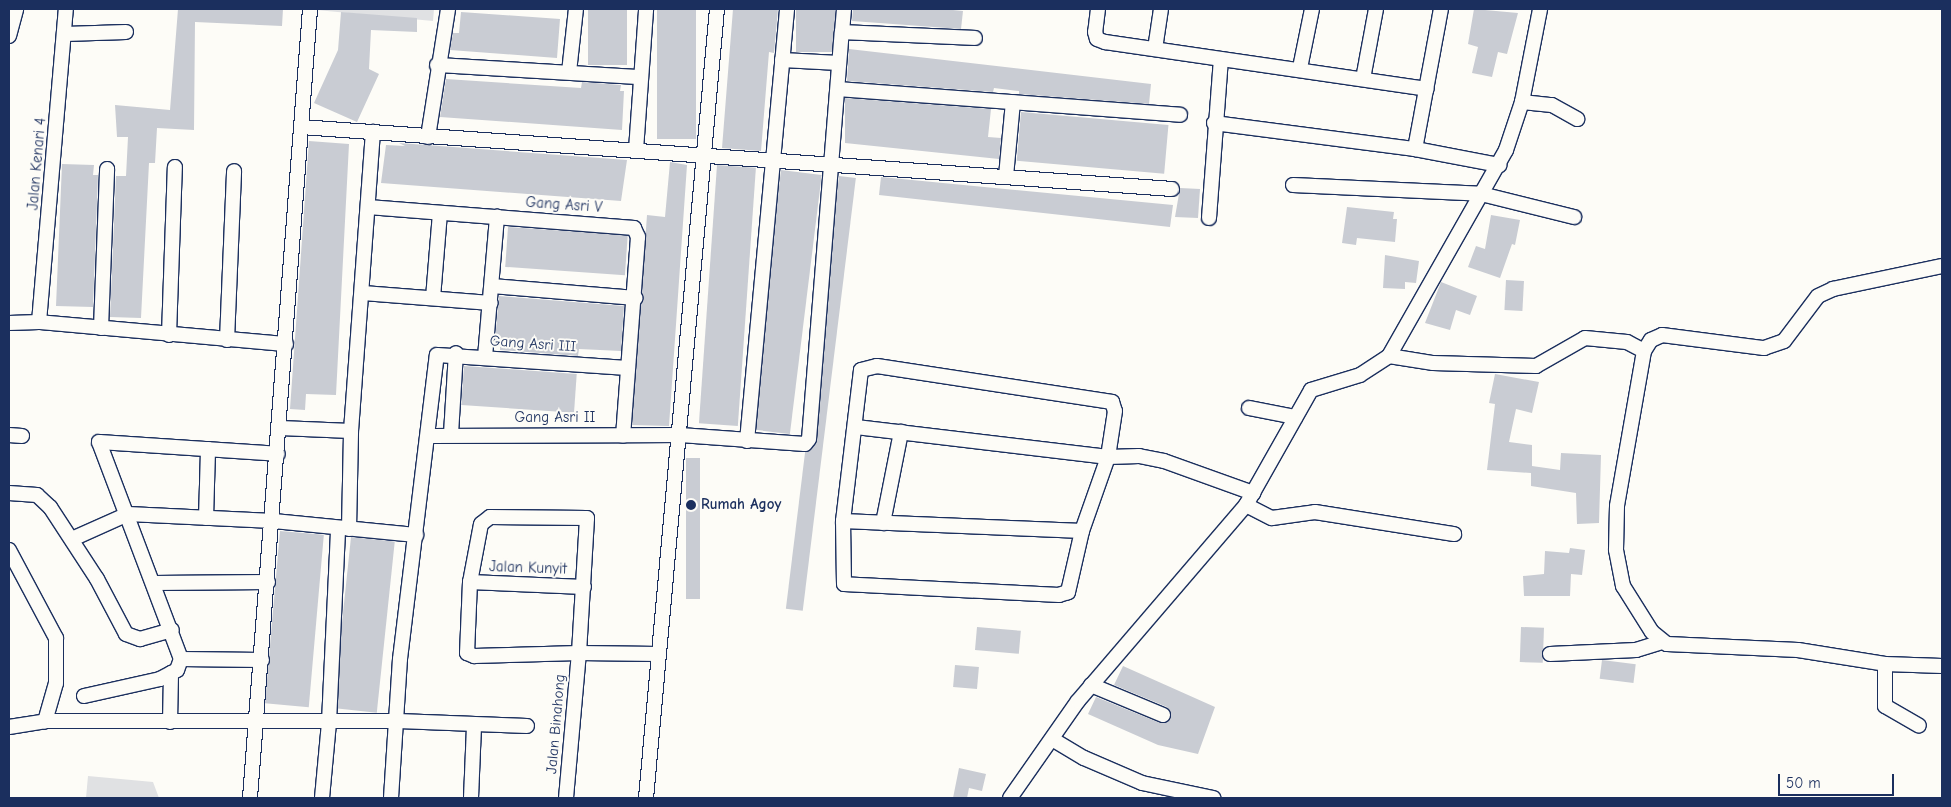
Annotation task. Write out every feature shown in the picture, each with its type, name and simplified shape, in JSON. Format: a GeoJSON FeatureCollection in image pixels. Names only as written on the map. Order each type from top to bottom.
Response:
{"type":"FeatureCollection","features":[{"type":"Feature","properties":{"kind":"street"},"geometry":{"type":"LineString","coordinates":[[9,36],[16,9]]}},
{"type":"Feature","properties":{"kind":"street","name":"Jalan Kenari 4"},"geometry":{"type":"LineString","coordinates":[[39,322],[66,9]]}},
{"type":"Feature","properties":{"kind":"street"},"geometry":{"type":"LineString","coordinates":[[250,798],[273,521],[310,9]]}},
{"type":"Feature","properties":{"kind":"street"},"geometry":{"type":"LineString","coordinates":[[428,137],[437,64],[448,9]]}},
{"type":"Feature","properties":{"kind":"street"},"geometry":{"type":"LineString","coordinates":[[569,72],[576,9]]}},
{"type":"Feature","properties":{"kind":"street"},"geometry":{"type":"LineString","coordinates":[[636,150],[639,77],[646,9]]}},
{"type":"Feature","properties":{"kind":"street"},"geometry":{"type":"LineString","coordinates":[[646,798],[706,154],[717,9]]}},
{"type":"Feature","properties":{"kind":"street"},"geometry":{"type":"LineString","coordinates":[[747,441],[787,9]]}},
{"type":"Feature","properties":{"kind":"street"},"geometry":{"type":"LineString","coordinates":[[832,165],[844,9]]}},
{"type":"Feature","properties":{"kind":"street"},"geometry":{"type":"LineString","coordinates":[[1098,9],[1097,39],[1221,59],[1300,68],[1427,89]]}},
{"type":"Feature","properties":{"kind":"street"},"geometry":{"type":"LineString","coordinates":[[1155,49],[1161,9]]}},
{"type":"Feature","properties":{"kind":"street"},"geometry":{"type":"LineString","coordinates":[[1300,68],[1312,9]]}},
{"type":"Feature","properties":{"kind":"street"},"geometry":{"type":"LineString","coordinates":[[1363,79],[1376,9]]}},
{"type":"Feature","properties":{"kind":"street"},"geometry":{"type":"LineString","coordinates":[[1415,149],[1441,9]]}},
{"type":"Feature","properties":{"kind":"street"},"geometry":{"type":"LineString","coordinates":[[1010,798],[1091,685],[1250,499],[1295,417],[1314,387],[1360,375],[1389,356],[1499,165],[1522,102],[1540,9]]}},
{"type":"Feature","properties":{"kind":"street"},"geometry":{"type":"LineString","coordinates":[[65,34],[126,32]]}},
{"type":"Feature","properties":{"kind":"street"},"geometry":{"type":"LineString","coordinates":[[842,32],[975,38]]}},
{"type":"Feature","properties":{"kind":"street"},"geometry":{"type":"LineString","coordinates":[[1209,218],[1214,124],[1221,59]]}},
{"type":"Feature","properties":{"kind":"street"},"geometry":{"type":"LineString","coordinates":[[782,60],[839,63]]}},
{"type":"Feature","properties":{"kind":"street"},"geometry":{"type":"LineString","coordinates":[[437,64],[639,77]]}},
{"type":"Feature","properties":{"kind":"street"},"geometry":{"type":"LineString","coordinates":[[838,89],[1180,115]]}},
{"type":"Feature","properties":{"kind":"street"},"geometry":{"type":"LineString","coordinates":[[1006,176],[1014,102]]}},
{"type":"Feature","properties":{"kind":"street"},"geometry":{"type":"LineString","coordinates":[[1522,102],[1552,106],[1577,119]]}},
{"type":"Feature","properties":{"kind":"street"},"geometry":{"type":"LineString","coordinates":[[1214,124],[1415,149],[1499,165]]}},
{"type":"Feature","properties":{"kind":"street"},"geometry":{"type":"LineString","coordinates":[[301,127],[428,137],[706,154],[832,165],[1172,189]]}},
{"type":"Feature","properties":{"kind":"street"},"geometry":{"type":"LineString","coordinates":[[322,798],[363,292],[372,132]]}},
{"type":"Feature","properties":{"kind":"street","name":"Gang Asri II"},"geometry":{"type":"LineString","coordinates":[[429,436],[451,434],[680,434],[798,445],[809,439],[832,165]]}},
{"type":"Feature","properties":{"kind":"street"},"geometry":{"type":"LineString","coordinates":[[168,335],[175,168]]}},
{"type":"Feature","properties":{"kind":"street"},"geometry":{"type":"LineString","coordinates":[[101,328],[107,169]]}},
{"type":"Feature","properties":{"kind":"street"},"geometry":{"type":"LineString","coordinates":[[227,340],[234,171]]}},
{"type":"Feature","properties":{"kind":"street"},"geometry":{"type":"LineString","coordinates":[[1293,185],[1481,194],[1574,217]]}},
{"type":"Feature","properties":{"kind":"street","name":"Gang Asri V"},"geometry":{"type":"LineString","coordinates":[[368,207],[628,226],[638,238],[635,298]]}},
{"type":"Feature","properties":{"kind":"street"},"geometry":{"type":"LineString","coordinates":[[433,298],[440,212]]}},
{"type":"Feature","properties":{"kind":"street"},"geometry":{"type":"LineString","coordinates":[[485,357],[497,217]]}},
{"type":"Feature","properties":{"kind":"street"},"geometry":{"type":"LineString","coordinates":[[1663,642],[1640,615],[1623,586],[1616,550],[1617,506],[1644,351],[1651,340],[1662,336],[1764,348],[1784,341],[1809,305],[1826,292],[1942,266]]}},
{"type":"Feature","properties":{"kind":"street"},"geometry":{"type":"LineString","coordinates":[[492,286],[635,298],[623,435]]}},
{"type":"Feature","properties":{"kind":"street"},"geometry":{"type":"LineString","coordinates":[[363,292],[491,302]]}},
{"type":"Feature","properties":{"kind":"street"},"geometry":{"type":"LineString","coordinates":[[9,323],[39,322],[168,335],[286,344]]}},
{"type":"Feature","properties":{"kind":"street"},"geometry":{"type":"LineString","coordinates":[[1389,356],[1433,363],[1536,366],[1585,338],[1627,342],[1644,351]]}},
{"type":"Feature","properties":{"kind":"street"},"geometry":{"type":"LineString","coordinates":[[451,434],[456,353]]}},
{"type":"Feature","properties":{"kind":"street","name":"Gang Asri III"},"geometry":{"type":"LineString","coordinates":[[429,436],[436,356],[456,353],[628,368]]}},
{"type":"Feature","properties":{"kind":"street"},"geometry":{"type":"LineString","coordinates":[[878,366],[1110,401],[1115,411],[1108,458],[1082,530],[1069,589],[1059,595],[846,586],[842,578],[843,521],[856,427],[861,370],[878,366]]}},
{"type":"Feature","properties":{"kind":"street"},"geometry":{"type":"LineString","coordinates":[[1249,408],[1295,417]]}},
{"type":"Feature","properties":{"kind":"street"},"geometry":{"type":"LineString","coordinates":[[856,427],[1108,458],[1139,456],[1164,461],[1250,499],[1272,518],[1315,512],[1454,534]]}},
{"type":"Feature","properties":{"kind":"street"},"geometry":{"type":"LineString","coordinates":[[280,428],[351,431]]}},
{"type":"Feature","properties":{"kind":"street"},"geometry":{"type":"LineString","coordinates":[[883,522],[901,432]]}},
{"type":"Feature","properties":{"kind":"street"},"geometry":{"type":"LineString","coordinates":[[391,798],[398,721],[400,659],[416,535],[420,473],[429,436]]}},
{"type":"Feature","properties":{"kind":"street"},"geometry":{"type":"LineString","coordinates":[[181,659],[172,630],[99,442],[278,454]]}},
{"type":"Feature","properties":{"kind":"street"},"geometry":{"type":"LineString","coordinates":[[206,518],[208,449]]}},
{"type":"Feature","properties":{"kind":"street"},"geometry":{"type":"LineString","coordinates":[[9,493],[42,497],[72,539],[126,634],[140,639],[172,630]]}},
{"type":"Feature","properties":{"kind":"street"},"geometry":{"type":"LineString","coordinates":[[72,539],[128,514],[273,521],[416,535]]}},
{"type":"Feature","properties":{"kind":"street","name":"Jalan Binahong"},"geometry":{"type":"LineString","coordinates":[[470,582],[484,519],[583,516],[588,524],[566,798]]}},
{"type":"Feature","properties":{"kind":"street"},"geometry":{"type":"LineString","coordinates":[[843,521],[1082,530]]}},
{"type":"Feature","properties":{"kind":"street"},"geometry":{"type":"LineString","coordinates":[[9,550],[56,638],[56,683],[45,721]]}},
{"type":"Feature","properties":{"kind":"street"},"geometry":{"type":"LineString","coordinates":[[154,583],[268,582]]}},
{"type":"Feature","properties":{"kind":"street"},"geometry":{"type":"LineString","coordinates":[[470,582],[465,651],[474,656],[658,654]]}},
{"type":"Feature","properties":{"kind":"street","name":"Jalan Kunyit"},"geometry":{"type":"LineString","coordinates":[[470,582],[584,587]]}},
{"type":"Feature","properties":{"kind":"street"},"geometry":{"type":"LineString","coordinates":[[1550,654],[1636,650],[1663,642],[1798,650],[1885,664],[1942,666]]}},
{"type":"Feature","properties":{"kind":"street"},"geometry":{"type":"LineString","coordinates":[[181,659],[262,660]]}},
{"type":"Feature","properties":{"kind":"street"},"geometry":{"type":"LineString","coordinates":[[170,722],[171,673],[181,659]]}},
{"type":"Feature","properties":{"kind":"street"},"geometry":{"type":"LineString","coordinates":[[1885,664],[1885,706],[1919,726]]}},
{"type":"Feature","properties":{"kind":"street"},"geometry":{"type":"LineString","coordinates":[[84,696],[171,673]]}},
{"type":"Feature","properties":{"kind":"street"},"geometry":{"type":"LineString","coordinates":[[1091,685],[1163,715]]}},
{"type":"Feature","properties":{"kind":"street"},"geometry":{"type":"LineString","coordinates":[[9,727],[45,721],[398,721],[527,726]]}},
{"type":"Feature","properties":{"kind":"street"},"geometry":{"type":"LineString","coordinates":[[471,798],[474,724]]}},
{"type":"Feature","properties":{"kind":"street"},"geometry":{"type":"LineString","coordinates":[[1052,739],[1084,758],[1142,783],[1213,798]]}},
{"type":"Feature","properties":{"kind":"shaded area"},"geometry":{"type":"Polygon","coordinates":[[[306,9],[434,9],[433,21],[306,9]]]}},
{"type":"Feature","properties":{"kind":"shaded area"},"geometry":{"type":"Polygon","coordinates":[[[88,776],[153,782],[159,798],[86,798],[88,776]]]}},
{"type":"Feature","properties":{"kind":"building"},"geometry":{"type":"Polygon","coordinates":[[[178,9],[283,9],[282,26],[195,22],[194,130],[157,128],[155,163],[149,163],[141,318],[110,317],[116,176],[126,176],[128,137],[117,137],[115,105],[170,110],[178,9]]]}},
{"type":"Feature","properties":{"kind":"building"},"geometry":{"type":"Polygon","coordinates":[[[588,9],[627,9],[627,65],[588,65],[588,9]]]}},
{"type":"Feature","properties":{"kind":"building"},"geometry":{"type":"Polygon","coordinates":[[[657,9],[696,9],[696,139],[657,139],[657,9]]]}},
{"type":"Feature","properties":{"kind":"building"},"geometry":{"type":"Polygon","coordinates":[[[733,9],[778,9],[774,53],[769,52],[761,151],[722,148],[733,9]]]}},
{"type":"Feature","properties":{"kind":"building"},"geometry":{"type":"Polygon","coordinates":[[[796,9],[835,9],[835,52],[796,52],[796,9]]]}},
{"type":"Feature","properties":{"kind":"building"},"geometry":{"type":"Polygon","coordinates":[[[853,9],[943,9],[963,11],[961,29],[852,21],[853,9]]]}},
{"type":"Feature","properties":{"kind":"building"},"geometry":{"type":"Polygon","coordinates":[[[1474,9],[1518,13],[1507,54],[1498,52],[1492,77],[1472,73],[1478,47],[1468,44],[1474,9]]]}},
{"type":"Feature","properties":{"kind":"building"},"geometry":{"type":"Polygon","coordinates":[[[341,12],[417,18],[417,32],[371,30],[369,69],[379,74],[357,122],[314,103],[338,50],[341,12]]]}},
{"type":"Feature","properties":{"kind":"building"},"geometry":{"type":"Polygon","coordinates":[[[461,12],[560,19],[557,58],[450,50],[453,33],[459,33],[461,12]]]}},
{"type":"Feature","properties":{"kind":"building"},"geometry":{"type":"Polygon","coordinates":[[[849,49],[1151,84],[1149,104],[1019,94],[1019,91],[994,88],[993,92],[847,81],[849,49]]]}},
{"type":"Feature","properties":{"kind":"building"},"geometry":{"type":"Polygon","coordinates":[[[446,79],[581,88],[582,82],[621,85],[620,91],[624,91],[622,130],[440,117],[446,79]]]}},
{"type":"Feature","properties":{"kind":"building"},"geometry":{"type":"Polygon","coordinates":[[[845,98],[991,109],[988,137],[1001,138],[999,159],[845,143],[845,98]]]}},
{"type":"Feature","properties":{"kind":"building"},"geometry":{"type":"Polygon","coordinates":[[[1021,112],[1168,125],[1164,174],[1017,161],[1021,112]]]}},
{"type":"Feature","properties":{"kind":"building"},"geometry":{"type":"Polygon","coordinates":[[[309,141],[349,144],[336,395],[306,394],[305,410],[290,409],[309,141]]]}},
{"type":"Feature","properties":{"kind":"building"},"geometry":{"type":"Polygon","coordinates":[[[399,143],[627,160],[621,201],[381,183],[386,145],[405,146],[399,143]]]}},
{"type":"Feature","properties":{"kind":"building"},"geometry":{"type":"Polygon","coordinates":[[[670,162],[687,165],[669,426],[632,425],[647,215],[665,217],[670,162]]]}},
{"type":"Feature","properties":{"kind":"building"},"geometry":{"type":"Polygon","coordinates":[[[62,164],[94,165],[93,175],[98,175],[93,307],[56,306],[62,164]]]}},
{"type":"Feature","properties":{"kind":"building"},"geometry":{"type":"Polygon","coordinates":[[[717,165],[756,168],[738,426],[699,423],[717,165]]]}},
{"type":"Feature","properties":{"kind":"building"},"geometry":{"type":"Polygon","coordinates":[[[781,170],[822,175],[790,434],[749,429],[781,170]]]}},
{"type":"Feature","properties":{"kind":"building"},"geometry":{"type":"Polygon","coordinates":[[[839,176],[856,178],[803,611],[786,609],[839,176]]]}},
{"type":"Feature","properties":{"kind":"building"},"geometry":{"type":"Polygon","coordinates":[[[881,177],[1173,205],[1170,227],[879,195],[881,177]]]}},
{"type":"Feature","properties":{"kind":"building"},"geometry":{"type":"Polygon","coordinates":[[[1180,188],[1200,189],[1198,218],[1175,217],[1180,188]]]}},
{"type":"Feature","properties":{"kind":"building"},"geometry":{"type":"Polygon","coordinates":[[[1347,207],[1394,212],[1393,219],[1397,219],[1395,242],[1357,238],[1356,245],[1342,243],[1347,207]]]}},
{"type":"Feature","properties":{"kind":"building"},"geometry":{"type":"Polygon","coordinates":[[[1491,215],[1520,220],[1515,245],[1512,244],[1500,278],[1468,267],[1476,246],[1485,249],[1491,215]]]}},
{"type":"Feature","properties":{"kind":"building"},"geometry":{"type":"Polygon","coordinates":[[[508,227],[628,235],[625,275],[505,267],[508,227]]]}},
{"type":"Feature","properties":{"kind":"building"},"geometry":{"type":"Polygon","coordinates":[[[1385,255],[1419,261],[1416,283],[1405,282],[1405,289],[1383,288],[1385,255]]]}},
{"type":"Feature","properties":{"kind":"building"},"geometry":{"type":"Polygon","coordinates":[[[1506,280],[1524,281],[1522,311],[1504,310],[1506,280]]]}},
{"type":"Feature","properties":{"kind":"building"},"geometry":{"type":"Polygon","coordinates":[[[1441,282],[1477,296],[1470,315],[1456,310],[1450,330],[1425,323],[1441,282]]]}},
{"type":"Feature","properties":{"kind":"building"},"geometry":{"type":"Polygon","coordinates":[[[499,296],[624,306],[621,351],[579,349],[578,356],[500,350],[500,342],[495,341],[499,296]]]}},
{"type":"Feature","properties":{"kind":"building"},"geometry":{"type":"Polygon","coordinates":[[[464,366],[577,374],[574,413],[461,405],[464,366]]]}},
{"type":"Feature","properties":{"kind":"building"},"geometry":{"type":"Polygon","coordinates":[[[1495,374],[1539,382],[1532,413],[1516,409],[1509,442],[1532,445],[1532,466],[1560,470],[1561,453],[1601,455],[1599,523],[1577,524],[1576,493],[1531,486],[1531,473],[1487,470],[1495,404],[1489,403],[1495,374]]]}},
{"type":"Feature","properties":{"kind":"building"},"geometry":{"type":"Polygon","coordinates":[[[686,458],[700,458],[700,599],[686,599],[686,458]]]}},
{"type":"Feature","properties":{"kind":"building"},"geometry":{"type":"Polygon","coordinates":[[[280,531],[324,535],[309,707],[265,703],[280,531]]]}},
{"type":"Feature","properties":{"kind":"building"},"geometry":{"type":"Polygon","coordinates":[[[351,537],[395,542],[377,713],[333,708],[351,537]]]}},
{"type":"Feature","properties":{"kind":"building"},"geometry":{"type":"Polygon","coordinates":[[[1570,548],[1585,550],[1582,575],[1571,574],[1570,596],[1524,596],[1523,576],[1544,574],[1545,551],[1569,553],[1570,548]]]}},
{"type":"Feature","properties":{"kind":"building"},"geometry":{"type":"Polygon","coordinates":[[[977,627],[1021,631],[1019,654],[975,650],[977,627]]]}},
{"type":"Feature","properties":{"kind":"building"},"geometry":{"type":"Polygon","coordinates":[[[1521,627],[1544,628],[1543,663],[1520,662],[1521,627]]]}},
{"type":"Feature","properties":{"kind":"building"},"geometry":{"type":"Polygon","coordinates":[[[1602,660],[1636,664],[1633,683],[1600,679],[1602,660]]]}},
{"type":"Feature","properties":{"kind":"building"},"geometry":{"type":"Polygon","coordinates":[[[955,665],[979,667],[977,689],[953,687],[955,665]]]}},
{"type":"Feature","properties":{"kind":"building"},"geometry":{"type":"Polygon","coordinates":[[[1123,666],[1215,707],[1198,754],[1158,745],[1088,714],[1096,697],[1160,723],[1171,719],[1167,707],[1114,685],[1123,666]]]}},
{"type":"Feature","properties":{"kind":"building"},"geometry":{"type":"Polygon","coordinates":[[[959,768],[986,774],[982,791],[969,788],[967,798],[953,798],[959,768]]]}},
{"type":"Feature","properties":{"kind":"place","name":"Rumah Agoy"},"geometry":{"type":"Point","coordinates":[691,505]}}]}
